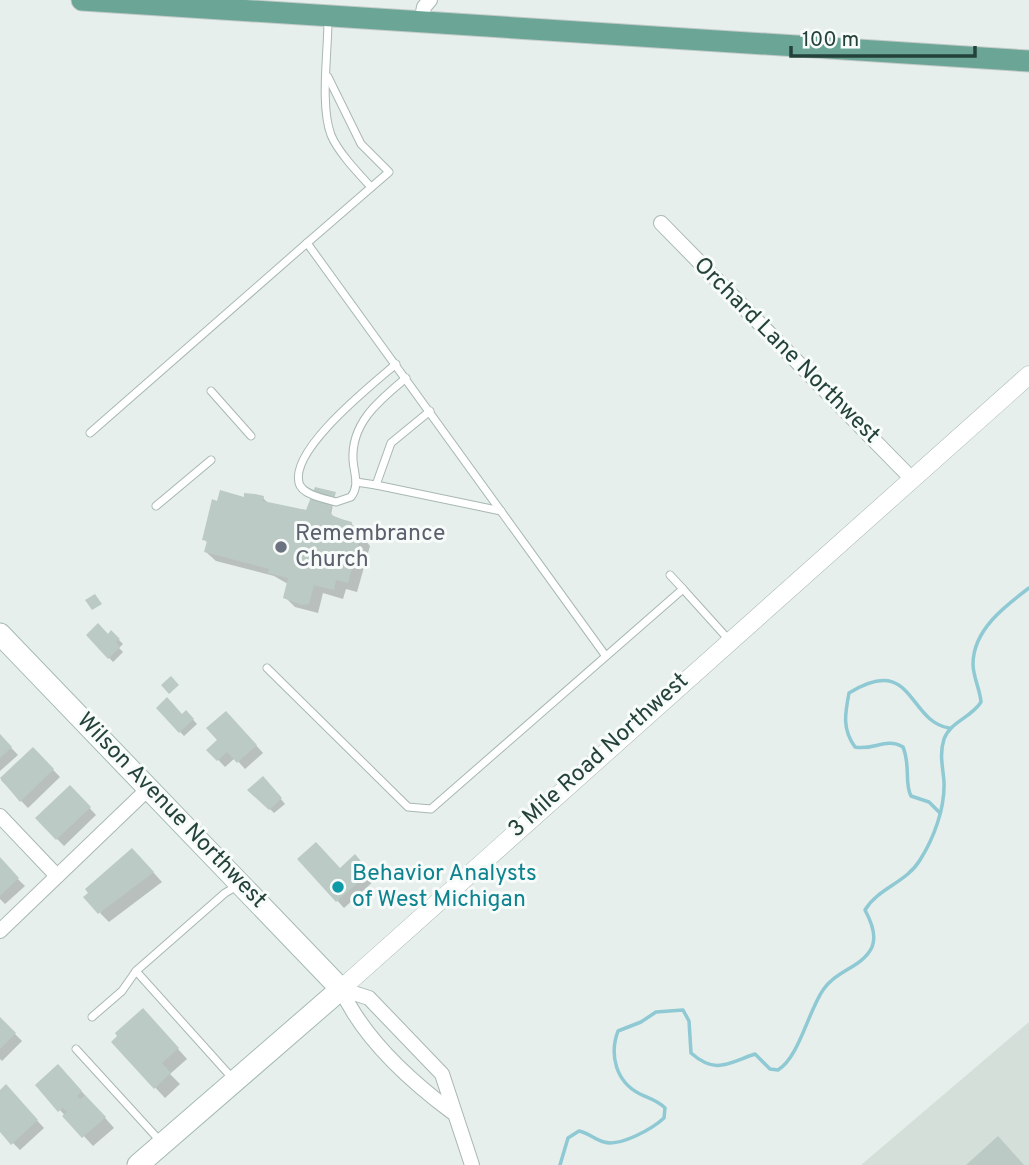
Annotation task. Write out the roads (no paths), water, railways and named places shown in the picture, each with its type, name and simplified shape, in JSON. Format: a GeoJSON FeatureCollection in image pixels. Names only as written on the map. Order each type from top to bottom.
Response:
{"type":"FeatureCollection","features":[{"type":"Feature","properties":{"kind":"main road"},"geometry":{"type":"LineString","coordinates":[[82,0],[1029,61]]}},
{"type":"Feature","properties":{"kind":"main road","name":"Wilson Avenue Northwest"},"geometry":{"type":"LineString","coordinates":[[0,634],[341,989]]}},
{"type":"Feature","properties":{"kind":"main road","name":"3 Mile Road Northwest"},"geometry":{"type":"LineString","coordinates":[[138,1165],[341,989]]}},
{"type":"Feature","properties":{"kind":"street"},"geometry":{"type":"LineString","coordinates":[[421,22],[424,7],[430,0]]}},
{"type":"Feature","properties":{"kind":"street","name":"Orchard Lane Northwest"},"geometry":{"type":"LineString","coordinates":[[661,223],[912,479]]}},
{"type":"Feature","properties":{"kind":"street","name":"3 Mile Road Northwest"},"geometry":{"type":"LineString","coordinates":[[341,989],[1029,375]]}},
{"type":"Feature","properties":{"kind":"street"},"geometry":{"type":"LineString","coordinates":[[0,931],[149,788]]}},
{"type":"Feature","properties":{"kind":"street"},"geometry":{"type":"LineString","coordinates":[[0,816],[57,876]]}},
{"type":"Feature","properties":{"kind":"street"},"geometry":{"type":"LineString","coordinates":[[341,989],[352,1013],[416,1085],[452,1112]]}},
{"type":"Feature","properties":{"kind":"street"},"geometry":{"type":"LineString","coordinates":[[341,989],[369,998],[442,1074],[452,1112],[472,1165]]}},
{"type":"Feature","properties":{"kind":"lane"},"geometry":{"type":"LineString","coordinates":[[328,16],[328,77],[324,99],[331,136],[371,187]]}},
{"type":"Feature","properties":{"kind":"lane"},"geometry":{"type":"LineString","coordinates":[[90,433],[389,172],[361,144],[328,77]]}},
{"type":"Feature","properties":{"kind":"lane"},"geometry":{"type":"LineString","coordinates":[[307,243],[605,655]]}},
{"type":"Feature","properties":{"kind":"lane"},"geometry":{"type":"LineString","coordinates":[[396,364],[334,419],[300,469],[299,483],[303,489],[336,502],[351,497],[356,482],[353,458],[356,435],[372,407],[406,378]]}},
{"type":"Feature","properties":{"kind":"lane"},"geometry":{"type":"LineString","coordinates":[[211,391],[251,436]]}},
{"type":"Feature","properties":{"kind":"lane"},"geometry":{"type":"LineString","coordinates":[[376,485],[391,443],[430,411]]}},
{"type":"Feature","properties":{"kind":"lane"},"geometry":{"type":"LineString","coordinates":[[156,506],[211,460]]}},
{"type":"Feature","properties":{"kind":"lane"},"geometry":{"type":"LineString","coordinates":[[356,482],[502,511]]}},
{"type":"Feature","properties":{"kind":"lane"},"geometry":{"type":"LineString","coordinates":[[670,575],[730,641]]}},
{"type":"Feature","properties":{"kind":"lane"},"geometry":{"type":"LineString","coordinates":[[267,668],[408,807],[431,809],[683,589]]}},
{"type":"Feature","properties":{"kind":"lane"},"geometry":{"type":"LineString","coordinates":[[92,1017],[122,991],[136,971],[225,893],[241,884]]}},
{"type":"Feature","properties":{"kind":"lane"},"geometry":{"type":"LineString","coordinates":[[136,971],[234,1080]]}},
{"type":"Feature","properties":{"kind":"lane"},"geometry":{"type":"LineString","coordinates":[[76,1049],[163,1143]]}},
{"type":"Feature","properties":{"kind":"waterway"},"geometry":{"type":"LineString","coordinates":[[560,1165],[568,1138],[579,1131],[604,1142],[618,1142],[644,1132],[664,1118],[665,1108],[625,1082],[617,1067],[614,1049],[618,1031],[641,1022],[656,1012],[683,1010],[689,1021],[691,1053],[708,1064],[722,1065],[755,1054],[770,1069],[778,1070],[785,1064],[798,1045],[823,990],[834,978],[868,954],[872,947],[874,933],[865,910],[877,896],[914,868],[925,851],[934,833],[943,802],[944,739],[951,728],[981,702],[973,664],[978,640],[992,620],[1029,588]]}},
{"type":"Feature","properties":{"kind":"waterway"},"geometry":{"type":"LineString","coordinates":[[940,813],[929,802],[911,796],[903,747],[891,743],[855,747],[846,728],[849,693],[870,683],[886,681],[898,685],[935,723],[949,728]]}},
{"type":"Feature","properties":{"kind":"place","name":"Remembrance Church"},"geometry":{"type":"Point","coordinates":[281,547]}},
{"type":"Feature","properties":{"kind":"place","name":"Behavior Analysts of West Michigan"},"geometry":{"type":"Point","coordinates":[338,887]}}]}
